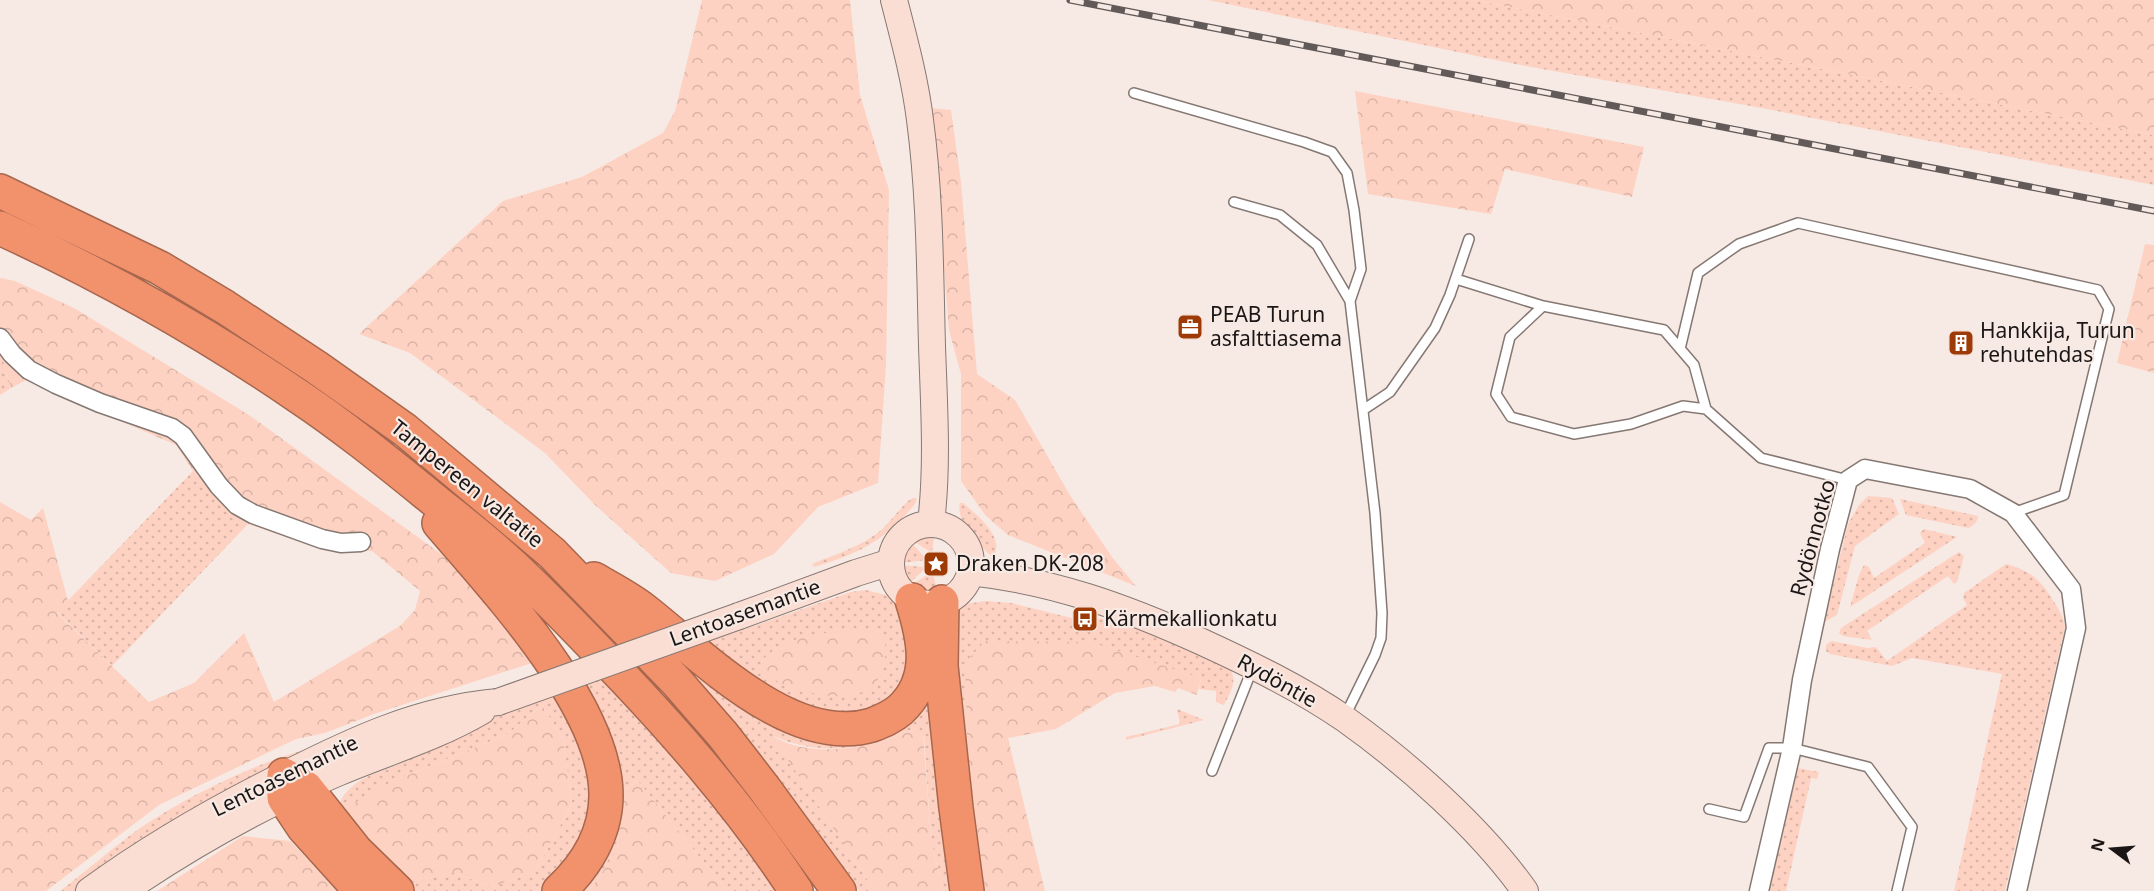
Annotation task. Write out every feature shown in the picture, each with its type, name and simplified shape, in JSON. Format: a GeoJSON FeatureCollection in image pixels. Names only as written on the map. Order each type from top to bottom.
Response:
{"type":"FeatureCollection","features":[{"type":"Feature","properties":{"kind":"highway","name":"Tampereen valtatie"},"geometry":{"type":"LineString","coordinates":[[0,191],[160,268],[316,367],[405,430],[552,553],[676,681],[723,735],[839,891]]}},
{"type":"Feature","properties":{"kind":"highway","name":"Tampereen valtatie"},"geometry":{"type":"LineString","coordinates":[[0,228],[42,247],[145,302],[299,396],[385,460],[511,564],[621,675],[706,770],[778,863],[796,891]]}},
{"type":"Feature","properties":{"kind":"highway"},"geometry":{"type":"LineString","coordinates":[[385,460],[508,604],[570,691],[591,732],[603,767],[605,808],[594,846],[577,871],[559,891]]}},
{"type":"Feature","properties":{"kind":"highway"},"geometry":{"type":"LineString","coordinates":[[552,553],[642,608],[735,683],[755,696],[792,717],[824,728],[851,729],[879,723],[892,717],[908,702],[921,678],[924,665],[923,636],[927,601]]}},
{"type":"Feature","properties":{"kind":"highway"},"geometry":{"type":"LineString","coordinates":[[927,601],[941,666],[967,891]]}},
{"type":"Feature","properties":{"kind":"highway"},"geometry":{"type":"LineString","coordinates":[[291,787],[304,828],[361,891]]}},
{"type":"Feature","properties":{"kind":"highway"},"geometry":{"type":"LineString","coordinates":[[291,787],[397,891]]}},
{"type":"Feature","properties":{"kind":"main road"},"geometry":{"type":"LineString","coordinates":[[894,0],[920,117],[926,181],[933,390],[934,495],[931,524]]}},
{"type":"Feature","properties":{"kind":"main road"},"geometry":{"type":"LineString","coordinates":[[931,524],[942,525],[960,536],[970,555],[970,572],[966,584],[958,594],[927,601],[898,587],[892,575],[891,562],[898,540],[906,532],[918,526],[931,524]]}},
{"type":"Feature","properties":{"kind":"main road","name":"Lentoasemantie"},"geometry":{"type":"LineString","coordinates":[[124,891],[291,787],[325,754],[403,721],[452,708],[498,702],[891,562]]}},
{"type":"Feature","properties":{"kind":"main road","name":"Rydöntie"},"geometry":{"type":"LineString","coordinates":[[970,572],[1061,588],[1110,603],[1152,619],[1254,666],[1344,718],[1427,785],[1467,824],[1515,876],[1525,891]]}},
{"type":"Feature","properties":{"kind":"main road","name":"Lentoasemantie"},"geometry":{"type":"LineString","coordinates":[[89,891],[139,855],[189,824],[291,787]]}},
{"type":"Feature","properties":{"kind":"street"},"geometry":{"type":"LineString","coordinates":[[0,338],[12,354],[29,370],[100,403],[172,428],[183,436],[219,486],[237,505],[253,514],[322,539],[341,543],[361,542]]}},
{"type":"Feature","properties":{"kind":"street","name":"Rydönnotko"},"geometry":{"type":"LineString","coordinates":[[1759,891],[1792,748],[1802,680],[1830,549],[1848,480],[1865,469],[1970,489],[2013,513],[2071,589],[2076,628],[2018,891]]}},
{"type":"Feature","properties":{"kind":"lane"},"geometry":{"type":"LineString","coordinates":[[1134,93],[1332,152],[1347,173],[1354,210],[1360,269],[1350,301],[1375,513],[1382,614],[1381,638],[1375,655],[1344,718]]}},
{"type":"Feature","properties":{"kind":"lane"},"geometry":{"type":"LineString","coordinates":[[1234,202],[1280,215],[1317,245],[1350,301]]}},
{"type":"Feature","properties":{"kind":"lane"},"geometry":{"type":"LineString","coordinates":[[1680,348],[1698,273],[1739,244],[1798,223],[2098,290],[2109,309],[2064,495],[2013,513]]}},
{"type":"Feature","properties":{"kind":"lane"},"geometry":{"type":"LineString","coordinates":[[1362,410],[1390,392],[1435,328],[1456,279],[1469,239]]}},
{"type":"Feature","properties":{"kind":"lane"},"geometry":{"type":"LineString","coordinates":[[1456,279],[1543,306],[1664,330],[1694,365],[1706,409],[1761,458],[1848,480]]}},
{"type":"Feature","properties":{"kind":"lane"},"geometry":{"type":"LineString","coordinates":[[1543,306],[1510,337],[1496,394],[1511,417],[1574,434],[1631,424],[1683,406],[1706,409]]}},
{"type":"Feature","properties":{"kind":"lane"},"geometry":{"type":"LineString","coordinates":[[1212,771],[1254,666]]}},
{"type":"Feature","properties":{"kind":"lane"},"geometry":{"type":"LineString","coordinates":[[1709,809],[1744,817],[1769,748],[1792,748],[1868,767],[1912,827],[1897,891]]}},
{"type":"Feature","properties":{"kind":"green space"},"geometry":{"type":"Polygon","coordinates":[[[702,0],[850,0],[860,95],[889,190],[886,365],[878,483],[818,507],[774,554],[715,581],[671,573],[595,505],[545,453],[410,353],[359,334],[503,201],[582,177],[663,133],[675,111],[702,0]]]}},
{"type":"Feature","properties":{"kind":"green space"},"geometry":{"type":"Polygon","coordinates":[[[1208,0],[1475,0],[2154,135],[2154,185],[1762,108],[1520,65],[1208,0]]]}},
{"type":"Feature","properties":{"kind":"green space"},"geometry":{"type":"Polygon","coordinates":[[[1475,0],[2154,0],[2154,135],[1475,0]]]}},
{"type":"Feature","properties":{"kind":"green space"},"geometry":{"type":"Polygon","coordinates":[[[1355,91],[1644,147],[1632,197],[1505,169],[1491,214],[1368,194],[1355,91]]]}},
{"type":"Feature","properties":{"kind":"green space"},"geometry":{"type":"Polygon","coordinates":[[[931,108],[951,110],[961,182],[977,374],[1015,400],[1071,497],[1112,557],[1136,586],[1008,535],[986,516],[961,481],[961,374],[949,330],[931,108]]]}},
{"type":"Feature","properties":{"kind":"green space"},"geometry":{"type":"Polygon","coordinates":[[[2145,244],[2154,245],[2154,373],[2117,363],[2145,244]]]}},
{"type":"Feature","properties":{"kind":"green space"},"geometry":{"type":"Polygon","coordinates":[[[0,278],[15,281],[74,308],[249,415],[455,564],[535,662],[374,714],[325,733],[296,739],[159,805],[46,891],[0,891],[0,502],[31,520],[43,508],[68,601],[57,613],[149,702],[194,683],[244,633],[274,702],[400,626],[415,610],[420,591],[372,551],[323,550],[248,524],[193,471],[176,445],[26,380],[11,388],[0,350],[0,278]]]}},
{"type":"Feature","properties":{"kind":"green space"},"geometry":{"type":"Polygon","coordinates":[[[0,350],[11,388],[0,395],[0,350]]]}},
{"type":"Feature","properties":{"kind":"green space"},"geometry":{"type":"Polygon","coordinates":[[[193,471],[248,524],[112,666],[57,612],[193,471]]]}},
{"type":"Feature","properties":{"kind":"green space"},"geometry":{"type":"Polygon","coordinates":[[[1868,496],[1892,498],[1899,514],[1855,546],[1837,615],[1824,622],[1848,524],[1859,505],[1868,496]]]}},
{"type":"Feature","properties":{"kind":"green space"},"geometry":{"type":"Polygon","coordinates":[[[913,498],[917,498],[915,504],[881,537],[845,557],[814,567],[812,564],[873,537],[913,498]]]}},
{"type":"Feature","properties":{"kind":"green space"},"geometry":{"type":"Polygon","coordinates":[[[1900,499],[1978,516],[1978,518],[1975,524],[1968,528],[1906,515],[1900,499]]]}},
{"type":"Feature","properties":{"kind":"green space"},"geometry":{"type":"Polygon","coordinates":[[[960,503],[972,511],[991,532],[996,545],[994,558],[982,548],[965,526],[959,510],[960,503]]]}},
{"type":"Feature","properties":{"kind":"green space"},"geometry":{"type":"Polygon","coordinates":[[[1924,529],[1957,537],[1850,607],[1864,565],[1869,567],[1874,578],[1925,543],[1920,533],[1924,529]]]}},
{"type":"Feature","properties":{"kind":"green space"},"geometry":{"type":"Polygon","coordinates":[[[924,537],[934,537],[932,553],[913,541],[924,537]]]}},
{"type":"Feature","properties":{"kind":"green space"},"geometry":{"type":"Polygon","coordinates":[[[911,542],[927,560],[901,563],[904,551],[911,542]]]}},
{"type":"Feature","properties":{"kind":"green space"},"geometry":{"type":"Polygon","coordinates":[[[1959,552],[1964,556],[1957,582],[1954,584],[1948,576],[1867,631],[1872,640],[1843,636],[1839,633],[1841,628],[1959,552]]]}},
{"type":"Feature","properties":{"kind":"green space"},"geometry":{"type":"Polygon","coordinates":[[[2006,564],[2023,570],[2041,583],[2059,610],[2065,627],[2005,891],[1954,891],[2002,674],[1912,658],[1892,666],[1830,654],[1826,651],[1826,645],[1831,641],[1867,648],[1876,647],[1887,661],[1967,605],[1963,598],[1964,593],[2006,564]]]}},
{"type":"Feature","properties":{"kind":"green space"},"geometry":{"type":"Polygon","coordinates":[[[901,565],[924,567],[924,569],[910,583],[901,565]]]}},
{"type":"Feature","properties":{"kind":"green space"},"geometry":{"type":"Polygon","coordinates":[[[932,571],[937,589],[924,590],[912,585],[932,571]]]}},
{"type":"Feature","properties":{"kind":"green space"},"geometry":{"type":"Polygon","coordinates":[[[866,590],[886,595],[900,607],[914,667],[883,713],[817,716],[699,643],[851,592],[866,590]]]}},
{"type":"Feature","properties":{"kind":"green space"},"geometry":{"type":"Polygon","coordinates":[[[986,601],[1011,603],[1092,623],[1094,618],[1131,622],[1231,670],[1232,688],[1224,705],[1216,702],[1216,691],[1199,689],[1201,678],[985,641],[969,804],[962,752],[954,611],[965,604],[986,601]]]}},
{"type":"Feature","properties":{"kind":"green space"},"geometry":{"type":"Polygon","coordinates":[[[858,629],[873,632],[885,641],[885,659],[881,673],[874,684],[865,691],[839,696],[797,690],[788,688],[763,670],[763,659],[774,650],[796,639],[858,629]]]}},
{"type":"Feature","properties":{"kind":"green space"},"geometry":{"type":"Polygon","coordinates":[[[985,641],[1091,642],[1201,678],[1197,695],[1178,688],[1175,692],[1155,686],[1115,693],[1056,729],[1008,738],[1045,891],[983,891],[969,804],[965,663],[985,641]]]}},
{"type":"Feature","properties":{"kind":"green space"},"geometry":{"type":"Polygon","coordinates":[[[671,652],[850,735],[930,670],[960,891],[943,891],[931,839],[924,737],[916,729],[880,741],[845,748],[810,747],[773,736],[875,891],[859,891],[804,813],[732,720],[671,652]]]}},
{"type":"Feature","properties":{"kind":"green space"},"geometry":{"type":"Polygon","coordinates":[[[600,678],[690,776],[777,891],[727,891],[638,781],[623,790],[617,851],[589,891],[573,891],[599,859],[576,686],[600,678]]]}},
{"type":"Feature","properties":{"kind":"green space"},"geometry":{"type":"Polygon","coordinates":[[[559,693],[584,746],[591,772],[593,798],[590,822],[581,846],[564,869],[540,891],[412,891],[370,853],[341,818],[338,811],[342,798],[363,779],[411,758],[472,725],[559,693]],[[542,705],[508,734],[391,782],[339,813],[410,883],[452,872],[492,887],[535,871],[572,804],[563,740],[542,705]]]}},
{"type":"Feature","properties":{"kind":"green space"},"geometry":{"type":"Polygon","coordinates":[[[542,705],[563,740],[572,804],[535,871],[492,887],[452,872],[411,883],[339,812],[391,782],[508,734],[542,705]]]}},
{"type":"Feature","properties":{"kind":"green space"},"geometry":{"type":"Polygon","coordinates":[[[1177,709],[1204,720],[1126,740],[1126,737],[1180,724],[1177,709]]]}},
{"type":"Feature","properties":{"kind":"green space"},"geometry":{"type":"Polygon","coordinates":[[[916,729],[923,733],[931,839],[943,891],[875,891],[772,736],[790,744],[808,748],[840,749],[871,744],[916,729]]]}},
{"type":"Feature","properties":{"kind":"green space"},"geometry":{"type":"Polygon","coordinates":[[[317,746],[116,859],[74,891],[60,891],[143,826],[184,801],[250,769],[317,746]]]}},
{"type":"Feature","properties":{"kind":"green space"},"geometry":{"type":"Polygon","coordinates":[[[1797,768],[1819,772],[1817,779],[1811,778],[1786,891],[1766,891],[1792,771],[1797,768]]]}},
{"type":"Feature","properties":{"kind":"green space"},"geometry":{"type":"Polygon","coordinates":[[[638,781],[727,891],[589,891],[617,851],[623,790],[638,781]]]}},
{"type":"Feature","properties":{"kind":"green space"},"geometry":{"type":"Polygon","coordinates":[[[243,836],[290,841],[339,891],[157,891],[243,836]]]}},
{"type":"Feature","properties":{"kind":"railway"},"geometry":{"type":"LineString","coordinates":[[1070,0],[2154,211]]}},
{"type":"Feature","properties":{"kind":"place","name":"PEAB Turun asfalttiasema"},"geometry":{"type":"Point","coordinates":[1190,327]}},
{"type":"Feature","properties":{"kind":"place","name":"Hankkija, Turun rehutehdas"},"geometry":{"type":"Point","coordinates":[1961,343]}},
{"type":"Feature","properties":{"kind":"place","name":"Draken DK-208"},"geometry":{"type":"Point","coordinates":[936,564]}},
{"type":"Feature","properties":{"kind":"place","name":"Kärmekallionkatu"},"geometry":{"type":"Point","coordinates":[1085,619]}}]}
